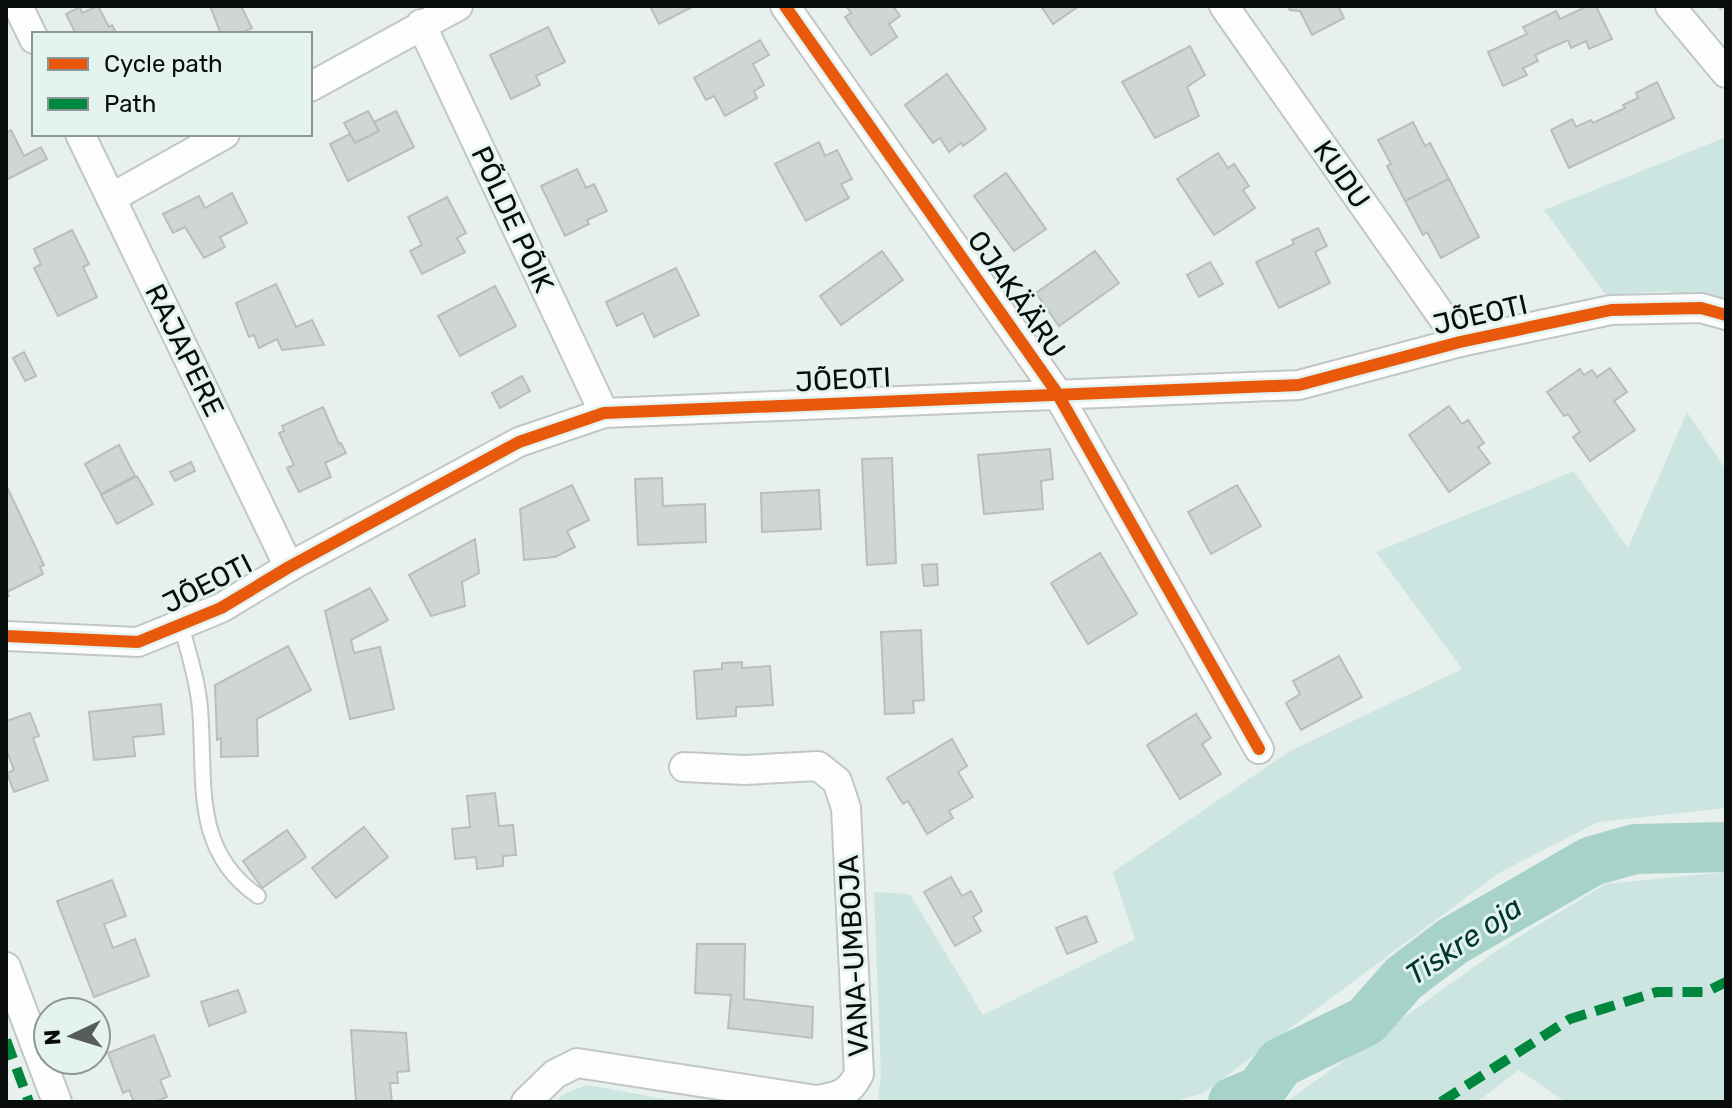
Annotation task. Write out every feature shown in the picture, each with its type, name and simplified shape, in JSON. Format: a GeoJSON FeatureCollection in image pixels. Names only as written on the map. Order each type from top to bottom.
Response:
{"type":"FeatureCollection","features":[{"type":"Feature","properties":{"kind":"street"},"geometry":{"type":"LineString","coordinates":[[18,6],[32,35]]}},
{"type":"Feature","properties":{"kind":"street"},"geometry":{"type":"LineString","coordinates":[[312,86],[458,6]]}},
{"type":"Feature","properties":{"kind":"street","name":"OJAKÄÄRU"},"geometry":{"type":"LineString","coordinates":[[785,6],[1057,393],[1259,749]]}},
{"type":"Feature","properties":{"kind":"street","name":"KUDU"},"geometry":{"type":"LineString","coordinates":[[1224,6],[1460,342]]}},
{"type":"Feature","properties":{"kind":"street"},"geometry":{"type":"LineString","coordinates":[[1670,6],[1726,73]]}},
{"type":"Feature","properties":{"kind":"street","name":"PÕLDE PÕIK"},"geometry":{"type":"LineString","coordinates":[[421,24],[604,413]]}},
{"type":"Feature","properties":{"kind":"street","name":"RAJAPERE"},"geometry":{"type":"LineString","coordinates":[[81,136],[289,567]]}},
{"type":"Feature","properties":{"kind":"street"},"geometry":{"type":"LineString","coordinates":[[111,198],[221,136]]}},
{"type":"Feature","properties":{"kind":"street","name":"JÕEOTI"},"geometry":{"type":"LineString","coordinates":[[6,636],[138,642],[221,608],[289,567],[519,442],[604,413],[1299,385],[1460,342],[1611,310],[1701,308],[1726,315]]}},
{"type":"Feature","properties":{"kind":"street","name":"VANA-UMBOJA"},"geometry":{"type":"LineString","coordinates":[[526,1102],[555,1074],[577,1063],[816,1100],[838,1097],[851,1089],[859,1074],[846,808],[837,781],[818,766],[745,770],[684,767]]}},
{"type":"Feature","properties":{"kind":"street"},"geometry":{"type":"LineString","coordinates":[[6,967],[57,1102]]}},
{"type":"Feature","properties":{"kind":"lane"},"geometry":{"type":"LineString","coordinates":[[181,624],[200,705],[205,815],[223,859],[240,884],[258,896]]}},
{"type":"Feature","properties":{"kind":"path"},"geometry":{"type":"LineString","coordinates":[[1720,6],[1726,13]]}},
{"type":"Feature","properties":{"kind":"green space"},"geometry":{"type":"Polygon","coordinates":[[[1726,137],[1726,300],[1666,291],[1606,295],[1544,210],[1726,137]]]}},
{"type":"Feature","properties":{"kind":"green space"},"geometry":{"type":"Polygon","coordinates":[[[1687,412],[1726,470],[1726,808],[1598,822],[1499,873],[1202,1094],[1170,1102],[878,1102],[881,1073],[874,892],[910,894],[983,1015],[1135,939],[1113,872],[1290,751],[1462,669],[1376,552],[1574,471],[1628,548],[1687,412]]]}},
{"type":"Feature","properties":{"kind":"green space"},"geometry":{"type":"Polygon","coordinates":[[[1726,872],[1726,1102],[1566,1102],[1519,1070],[1477,1102],[1286,1102],[1499,949],[1606,884],[1726,872]]]}},
{"type":"Feature","properties":{"kind":"green space"},"geometry":{"type":"Polygon","coordinates":[[[587,1085],[681,1102],[556,1102],[564,1094],[587,1085]]]}},
{"type":"Feature","properties":{"kind":"building"},"geometry":{"type":"Polygon","coordinates":[[[98,6],[109,27],[112,25],[116,32],[75,32],[66,14],[80,7],[82,13],[98,6]]]}},
{"type":"Feature","properties":{"kind":"building"},"geometry":{"type":"Polygon","coordinates":[[[210,6],[241,6],[252,28],[244,32],[220,32],[210,6]]]}},
{"type":"Feature","properties":{"kind":"building"},"geometry":{"type":"Polygon","coordinates":[[[650,6],[694,6],[659,24],[650,6]]]}},
{"type":"Feature","properties":{"kind":"building"},"geometry":{"type":"Polygon","coordinates":[[[846,6],[893,6],[900,16],[889,24],[897,37],[871,55],[845,17],[851,13],[846,6]]]}},
{"type":"Feature","properties":{"kind":"building"},"geometry":{"type":"Polygon","coordinates":[[[1041,6],[1079,6],[1053,24],[1041,6]]]}},
{"type":"Feature","properties":{"kind":"building"},"geometry":{"type":"Polygon","coordinates":[[[1288,6],[1338,6],[1344,18],[1312,35],[1300,11],[1290,10],[1288,6]]]}},
{"type":"Feature","properties":{"kind":"building"},"geometry":{"type":"Polygon","coordinates":[[[1588,6],[1596,6],[1612,39],[1589,49],[1586,41],[1571,48],[1568,40],[1535,55],[1538,61],[1523,68],[1527,75],[1503,86],[1488,52],[1527,34],[1523,27],[1556,11],[1560,19],[1588,6]]]}},
{"type":"Feature","properties":{"kind":"building"},"geometry":{"type":"Polygon","coordinates":[[[548,27],[565,62],[536,76],[540,85],[511,99],[490,55],[548,27]]]}},
{"type":"Feature","properties":{"kind":"building"},"geometry":{"type":"Polygon","coordinates":[[[760,40],[769,55],[753,64],[764,85],[754,91],[757,98],[725,116],[714,96],[706,100],[694,78],[760,40]]]}},
{"type":"Feature","properties":{"kind":"building"},"geometry":{"type":"Polygon","coordinates":[[[1190,46],[1205,75],[1187,87],[1199,116],[1155,138],[1122,82],[1190,46]]]}},
{"type":"Feature","properties":{"kind":"building"},"geometry":{"type":"Polygon","coordinates":[[[947,74],[986,129],[949,152],[940,138],[933,143],[905,105],[947,74]]]}},
{"type":"Feature","properties":{"kind":"building"},"geometry":{"type":"Polygon","coordinates":[[[1657,82],[1674,118],[1569,168],[1551,130],[1572,119],[1576,127],[1591,120],[1593,123],[1625,108],[1623,105],[1638,98],[1636,93],[1657,82]]]}},
{"type":"Feature","properties":{"kind":"building"},"geometry":{"type":"Polygon","coordinates":[[[368,111],[379,131],[355,143],[344,123],[368,111]]]}},
{"type":"Feature","properties":{"kind":"building"},"geometry":{"type":"Polygon","coordinates":[[[396,111],[414,147],[348,181],[330,144],[350,134],[355,143],[379,131],[374,122],[396,111]]]}},
{"type":"Feature","properties":{"kind":"building"},"geometry":{"type":"Polygon","coordinates":[[[1413,122],[1425,146],[1430,143],[1449,179],[1405,201],[1378,140],[1413,122]]]}},
{"type":"Feature","properties":{"kind":"building"},"geometry":{"type":"Polygon","coordinates":[[[11,130],[24,156],[41,147],[47,159],[6,180],[6,133],[11,130]]]}},
{"type":"Feature","properties":{"kind":"building"},"geometry":{"type":"Polygon","coordinates":[[[819,142],[825,156],[837,150],[852,179],[841,184],[849,198],[806,221],[775,164],[819,142]]]}},
{"type":"Feature","properties":{"kind":"building"},"geometry":{"type":"Polygon","coordinates":[[[1218,153],[1228,168],[1234,164],[1249,186],[1243,190],[1255,208],[1214,235],[1177,179],[1218,153]]]}},
{"type":"Feature","properties":{"kind":"building"},"geometry":{"type":"Polygon","coordinates":[[[577,169],[586,188],[594,184],[607,211],[587,220],[589,224],[565,236],[541,186],[577,169]]]}},
{"type":"Feature","properties":{"kind":"building"},"geometry":{"type":"Polygon","coordinates":[[[1006,173],[1046,229],[1014,251],[974,196],[1006,173]]]}},
{"type":"Feature","properties":{"kind":"building"},"geometry":{"type":"Polygon","coordinates":[[[1449,179],[1479,237],[1441,258],[1427,232],[1423,235],[1405,201],[1449,179]]]}},
{"type":"Feature","properties":{"kind":"building"},"geometry":{"type":"Polygon","coordinates":[[[232,193],[247,223],[220,237],[225,247],[204,258],[185,227],[173,233],[163,214],[199,196],[205,208],[232,193]]]}},
{"type":"Feature","properties":{"kind":"building"},"geometry":{"type":"Polygon","coordinates":[[[447,197],[466,233],[457,238],[465,252],[422,274],[410,251],[422,245],[408,217],[447,197]]]}},
{"type":"Feature","properties":{"kind":"building"},"geometry":{"type":"Polygon","coordinates":[[[1318,228],[1327,246],[1315,252],[1330,283],[1279,308],[1256,262],[1294,244],[1292,240],[1318,228]]]}},
{"type":"Feature","properties":{"kind":"building"},"geometry":{"type":"Polygon","coordinates":[[[72,230],[89,264],[83,267],[97,297],[58,316],[34,268],[41,264],[34,249],[72,230]]]}},
{"type":"Feature","properties":{"kind":"building"},"geometry":{"type":"Polygon","coordinates":[[[882,251],[903,280],[841,325],[820,296],[882,251]]]}},
{"type":"Feature","properties":{"kind":"building"},"geometry":{"type":"Polygon","coordinates":[[[1095,251],[1119,283],[1059,326],[1036,293],[1095,251]]]}},
{"type":"Feature","properties":{"kind":"building"},"geometry":{"type":"Polygon","coordinates":[[[1210,262],[1223,284],[1199,297],[1187,275],[1210,262]]]}},
{"type":"Feature","properties":{"kind":"building"},"geometry":{"type":"Polygon","coordinates":[[[676,268],[699,315],[654,337],[643,313],[617,326],[606,302],[676,268]]]}},
{"type":"Feature","properties":{"kind":"building"},"geometry":{"type":"Polygon","coordinates":[[[276,284],[296,327],[312,320],[324,345],[282,350],[277,339],[259,348],[254,335],[249,337],[236,303],[276,284]]]}},
{"type":"Feature","properties":{"kind":"building"},"geometry":{"type":"Polygon","coordinates":[[[495,286],[516,326],[460,356],[438,316],[495,286]]]}},
{"type":"Feature","properties":{"kind":"building"},"geometry":{"type":"Polygon","coordinates":[[[24,352],[36,376],[25,381],[13,358],[24,352]]]}},
{"type":"Feature","properties":{"kind":"building"},"geometry":{"type":"Polygon","coordinates":[[[1610,368],[1627,392],[1614,401],[1635,430],[1590,461],[1573,437],[1580,432],[1547,392],[1580,369],[1584,375],[1592,370],[1597,377],[1610,368]]]}},
{"type":"Feature","properties":{"kind":"building"},"geometry":{"type":"Polygon","coordinates":[[[522,376],[530,391],[500,408],[492,393],[522,376]]]}},
{"type":"Feature","properties":{"kind":"building"},"geometry":{"type":"Polygon","coordinates":[[[1449,406],[1462,424],[1468,420],[1484,443],[1478,447],[1490,463],[1449,492],[1409,435],[1449,406]]]}},
{"type":"Feature","properties":{"kind":"building"},"geometry":{"type":"Polygon","coordinates":[[[323,407],[346,453],[325,463],[331,477],[299,492],[287,468],[294,465],[279,433],[284,431],[282,426],[323,407]]]}},
{"type":"Feature","properties":{"kind":"building"},"geometry":{"type":"Polygon","coordinates":[[[119,445],[135,476],[101,494],[85,464],[119,445]]]}},
{"type":"Feature","properties":{"kind":"building"},"geometry":{"type":"Polygon","coordinates":[[[1050,449],[1053,479],[1041,481],[1043,509],[984,514],[978,455],[1050,449]]]}},
{"type":"Feature","properties":{"kind":"building"},"geometry":{"type":"Polygon","coordinates":[[[892,458],[896,563],[867,565],[862,459],[892,458]]]}},
{"type":"Feature","properties":{"kind":"building"},"geometry":{"type":"Polygon","coordinates":[[[191,462],[195,471],[175,481],[170,472],[191,462]]]}},
{"type":"Feature","properties":{"kind":"building"},"geometry":{"type":"Polygon","coordinates":[[[137,476],[153,504],[117,524],[101,495],[137,476]]]}},
{"type":"Feature","properties":{"kind":"building"},"geometry":{"type":"Polygon","coordinates":[[[662,478],[663,506],[705,504],[706,542],[638,545],[635,479],[662,478]]]}},
{"type":"Feature","properties":{"kind":"building"},"geometry":{"type":"Polygon","coordinates":[[[6,485],[44,565],[40,567],[43,574],[7,592],[9,596],[6,597],[6,485]]]}},
{"type":"Feature","properties":{"kind":"building"},"geometry":{"type":"Polygon","coordinates":[[[572,485],[589,520],[567,531],[575,547],[555,557],[524,560],[520,509],[572,485]]]}},
{"type":"Feature","properties":{"kind":"building"},"geometry":{"type":"Polygon","coordinates":[[[1237,485],[1261,526],[1211,554],[1188,512],[1237,485]]]}},
{"type":"Feature","properties":{"kind":"building"},"geometry":{"type":"Polygon","coordinates":[[[819,490],[821,529],[762,532],[761,493],[819,490]]]}},
{"type":"Feature","properties":{"kind":"building"},"geometry":{"type":"Polygon","coordinates":[[[475,539],[479,573],[462,582],[465,606],[431,616],[409,575],[475,539]]]}},
{"type":"Feature","properties":{"kind":"building"},"geometry":{"type":"Polygon","coordinates":[[[1100,553],[1137,614],[1088,644],[1051,583],[1100,553]]]}},
{"type":"Feature","properties":{"kind":"building"},"geometry":{"type":"Polygon","coordinates":[[[937,564],[938,585],[924,586],[922,565],[937,564]]]}},
{"type":"Feature","properties":{"kind":"building"},"geometry":{"type":"Polygon","coordinates":[[[370,588],[388,620],[351,640],[354,653],[380,647],[394,709],[350,719],[325,611],[370,588]]]}},
{"type":"Feature","properties":{"kind":"building"},"geometry":{"type":"Polygon","coordinates":[[[921,630],[924,700],[913,701],[914,713],[885,714],[881,632],[921,630]]]}},
{"type":"Feature","properties":{"kind":"building"},"geometry":{"type":"Polygon","coordinates":[[[288,646],[311,690],[257,719],[258,756],[221,757],[221,738],[217,740],[215,685],[288,646]]]}},
{"type":"Feature","properties":{"kind":"building"},"geometry":{"type":"Polygon","coordinates":[[[1339,656],[1362,697],[1301,730],[1286,703],[1300,694],[1293,681],[1339,656]]]}},
{"type":"Feature","properties":{"kind":"building"},"geometry":{"type":"Polygon","coordinates":[[[742,662],[742,668],[770,666],[773,705],[736,707],[736,716],[697,719],[694,671],[722,669],[722,663],[742,662]]]}},
{"type":"Feature","properties":{"kind":"building"},"geometry":{"type":"Polygon","coordinates":[[[161,704],[164,734],[133,737],[135,756],[94,760],[89,712],[161,704]]]}},
{"type":"Feature","properties":{"kind":"building"},"geometry":{"type":"Polygon","coordinates":[[[30,713],[39,736],[33,738],[48,780],[14,792],[7,773],[14,770],[6,749],[6,721],[30,713]]]}},
{"type":"Feature","properties":{"kind":"building"},"geometry":{"type":"Polygon","coordinates":[[[1196,714],[1211,738],[1202,744],[1221,774],[1180,799],[1147,745],[1196,714]]]}},
{"type":"Feature","properties":{"kind":"building"},"geometry":{"type":"Polygon","coordinates":[[[952,739],[967,766],[958,772],[973,797],[949,811],[953,818],[927,834],[908,801],[903,804],[887,778],[952,739]]]}},
{"type":"Feature","properties":{"kind":"building"},"geometry":{"type":"Polygon","coordinates":[[[495,793],[499,826],[513,825],[516,855],[503,856],[503,866],[477,869],[476,857],[455,859],[452,829],[470,827],[467,796],[495,793]]]}},
{"type":"Feature","properties":{"kind":"building"},"geometry":{"type":"Polygon","coordinates":[[[364,827],[388,857],[336,898],[312,868],[364,827]]]}},
{"type":"Feature","properties":{"kind":"building"},"geometry":{"type":"Polygon","coordinates":[[[287,830],[306,857],[262,888],[243,861],[287,830]]]}},
{"type":"Feature","properties":{"kind":"building"},"geometry":{"type":"Polygon","coordinates":[[[951,877],[962,896],[971,891],[982,911],[973,917],[981,931],[955,946],[924,892],[951,877]]]}},
{"type":"Feature","properties":{"kind":"building"},"geometry":{"type":"Polygon","coordinates":[[[112,880],[126,916],[104,924],[113,948],[135,939],[149,976],[94,996],[57,901],[112,880]]]}},
{"type":"Feature","properties":{"kind":"building"},"geometry":{"type":"Polygon","coordinates":[[[1086,916],[1097,942],[1067,954],[1056,928],[1086,916]]]}},
{"type":"Feature","properties":{"kind":"building"},"geometry":{"type":"Polygon","coordinates":[[[697,944],[745,944],[744,999],[813,1007],[812,1038],[728,1028],[731,995],[695,993],[697,944]]]}},
{"type":"Feature","properties":{"kind":"building"},"geometry":{"type":"Polygon","coordinates":[[[238,990],[246,1012],[209,1026],[201,1002],[238,990]]]}},
{"type":"Feature","properties":{"kind":"building"},"geometry":{"type":"Polygon","coordinates":[[[351,1030],[406,1033],[409,1071],[397,1072],[398,1083],[390,1083],[392,1102],[356,1102],[351,1030]]]}},
{"type":"Feature","properties":{"kind":"building"},"geometry":{"type":"Polygon","coordinates":[[[154,1035],[170,1076],[160,1080],[167,1097],[154,1102],[134,1102],[129,1090],[123,1093],[112,1064],[112,1051],[154,1035]]]}},
{"type":"Feature","properties":{"kind":"waterway","name":"Tiskre oja"},"geometry":{"type":"LineString","coordinates":[[1233,1102],[1260,1091],[1280,1063],[1366,1021],[1404,978],[1453,941],[1592,861],[1635,849],[1726,847]]}},
{"type":"Feature","properties":{"kind":"marked path"},"geometry":{"type":"LineString","coordinates":[[1441,1102],[1570,1019],[1657,992],[1706,992],[1726,982]]}},
{"type":"Feature","properties":{"kind":"marked path"},"geometry":{"type":"LineString","coordinates":[[6,1040],[29,1102]]}},
{"type":"Feature","properties":{"kind":"cycle path"},"geometry":{"type":"LineString","coordinates":[[785,6],[1057,393],[1259,749]]}},
{"type":"Feature","properties":{"kind":"cycle path"},"geometry":{"type":"LineString","coordinates":[[6,636],[138,642],[221,608],[289,567],[519,442],[604,413],[1299,385],[1460,342],[1611,310],[1701,308],[1726,315]]}}]}
